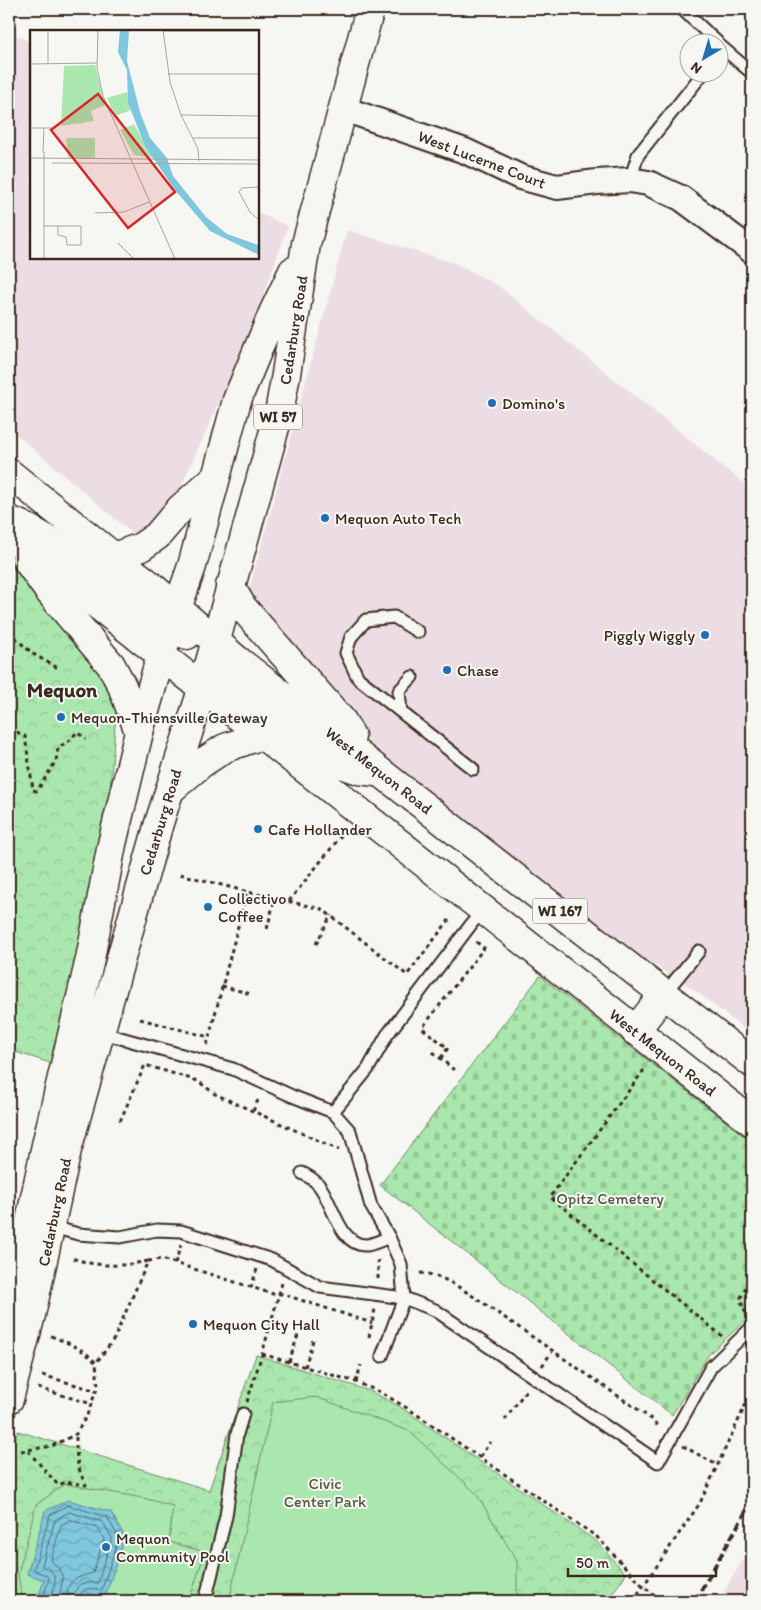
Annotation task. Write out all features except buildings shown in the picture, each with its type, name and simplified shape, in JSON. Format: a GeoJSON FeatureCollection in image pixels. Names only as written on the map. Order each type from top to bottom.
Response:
{"type":"FeatureCollection","features":[{"type":"Feature","properties":{"kind":"main road","name":"Cedarburg Road"},"geometry":{"type":"LineString","coordinates":[[87,1028],[156,832],[205,680],[279,412],[306,244],[370,9]]}},
{"type":"Feature","properties":{"kind":"main road","name":"Cedarburg Road"},"geometry":{"type":"LineString","coordinates":[[9,1321],[67,1150],[87,1028],[90,959],[112,844],[139,732],[161,655],[192,566],[237,400],[273,313],[306,244]]}},
{"type":"Feature","properties":{"kind":"main road","name":"West Mequon Road"},"geometry":{"type":"LineString","coordinates":[[9,473],[149,584],[174,618],[215,641],[752,1063]]}},
{"type":"Feature","properties":{"kind":"main road"},"geometry":{"type":"LineString","coordinates":[[114,557],[141,547],[157,536],[180,509],[216,477]]}},
{"type":"Feature","properties":{"kind":"main road"},"geometry":{"type":"LineString","coordinates":[[9,520],[49,540],[141,613],[174,618]]}},
{"type":"Feature","properties":{"kind":"main road"},"geometry":{"type":"LineString","coordinates":[[9,535],[48,590],[111,665],[122,686],[139,732]]}},
{"type":"Feature","properties":{"kind":"main road","name":"West Mequon Road"},"geometry":{"type":"LineString","coordinates":[[9,535],[161,655],[205,680],[262,735],[752,1122]]}},
{"type":"Feature","properties":{"kind":"main road"},"geometry":{"type":"LineString","coordinates":[[205,680],[257,703],[333,761],[359,770],[375,766],[342,721],[243,608],[230,586]]}},
{"type":"Feature","properties":{"kind":"main road"},"geometry":{"type":"LineString","coordinates":[[170,790],[202,763],[225,748],[262,735]]}},
{"type":"Feature","properties":{"kind":"main road"},"geometry":{"type":"LineString","coordinates":[[635,1031],[664,994]]}},
{"type":"Feature","properties":{"kind":"main road","name":"Cedarburg Road"},"geometry":{"type":"LineString","coordinates":[[9,1399],[31,1315],[41,1223]]}},
{"type":"Feature","properties":{"kind":"street","name":"West Lucerne Court"},"geometry":{"type":"LineString","coordinates":[[344,109],[465,151],[520,177],[557,187],[630,180],[648,183],[681,198],[752,250]]}},
{"type":"Feature","properties":{"kind":"lane"},"geometry":{"type":"LineString","coordinates":[[682,9],[704,32]]}},
{"type":"Feature","properties":{"kind":"lane"},"geometry":{"type":"LineString","coordinates":[[728,55],[752,73]]}},
{"type":"Feature","properties":{"kind":"lane"},"geometry":{"type":"LineString","coordinates":[[630,180],[638,155],[696,82]]}},
{"type":"Feature","properties":{"kind":"lane"},"geometry":{"type":"LineString","coordinates":[[418,632],[394,617],[366,620],[350,637],[346,653],[358,678],[473,769]]}},
{"type":"Feature","properties":{"kind":"lane"},"geometry":{"type":"LineString","coordinates":[[401,712],[399,690],[412,677]]}},
{"type":"Feature","properties":{"kind":"lane"},"geometry":{"type":"LineString","coordinates":[[333,1112],[368,1069],[392,1028],[482,910]]}},
{"type":"Feature","properties":{"kind":"lane"},"geometry":{"type":"LineString","coordinates":[[664,994],[699,951]]}},
{"type":"Feature","properties":{"kind":"lane"},"geometry":{"type":"LineString","coordinates":[[87,1028],[233,1069],[333,1112],[350,1131],[371,1206],[401,1264],[404,1298],[382,1356]]}},
{"type":"Feature","properties":{"kind":"lane"},"geometry":{"type":"LineString","coordinates":[[302,1173],[319,1185],[345,1234],[354,1243],[367,1245],[389,1238]]}},
{"type":"Feature","properties":{"kind":"lane"},"geometry":{"type":"LineString","coordinates":[[41,1223],[78,1234],[120,1237],[157,1230],[181,1231],[272,1260],[320,1287],[404,1298],[435,1310],[658,1462],[711,1368],[732,1346],[750,1321]]}},
{"type":"Feature","properties":{"kind":"lane"},"geometry":{"type":"LineString","coordinates":[[205,1601],[226,1516],[236,1434],[243,1414]]}},
{"type":"Feature","properties":{"kind":"path"},"geometry":{"type":"LineString","coordinates":[[9,632],[34,654],[58,668]]}},
{"type":"Feature","properties":{"kind":"path"},"geometry":{"type":"LineString","coordinates":[[9,730],[25,736],[33,790],[37,791],[56,761],[58,748],[70,740],[77,732],[86,739]]}},
{"type":"Feature","properties":{"kind":"path"},"geometry":{"type":"LineString","coordinates":[[290,901],[341,836]]}},
{"type":"Feature","properties":{"kind":"path"},"geometry":{"type":"LineString","coordinates":[[180,874],[322,909],[407,975],[449,920]]}},
{"type":"Feature","properties":{"kind":"path"},"geometry":{"type":"LineString","coordinates":[[207,1045],[247,892]]}},
{"type":"Feature","properties":{"kind":"path"},"geometry":{"type":"LineString","coordinates":[[267,929],[275,898]]}},
{"type":"Feature","properties":{"kind":"path"},"geometry":{"type":"LineString","coordinates":[[316,944],[331,915]]}},
{"type":"Feature","properties":{"kind":"path"},"geometry":{"type":"LineString","coordinates":[[441,1058],[448,1048],[422,1028],[484,948],[473,940]]}},
{"type":"Feature","properties":{"kind":"path"},"geometry":{"type":"LineString","coordinates":[[222,986],[251,994]]}},
{"type":"Feature","properties":{"kind":"path"},"geometry":{"type":"LineString","coordinates":[[140,1020],[209,1037]]}},
{"type":"Feature","properties":{"kind":"path"},"geometry":{"type":"LineString","coordinates":[[433,1052],[454,1070]]}},
{"type":"Feature","properties":{"kind":"path"},"geometry":{"type":"LineString","coordinates":[[120,1120],[145,1065],[198,1080],[215,1094],[343,1152]]}},
{"type":"Feature","properties":{"kind":"path"},"geometry":{"type":"LineString","coordinates":[[644,1070],[550,1197],[717,1331],[732,1346]]}},
{"type":"Feature","properties":{"kind":"path"},"geometry":{"type":"LineString","coordinates":[[198,1080],[200,1075]]}},
{"type":"Feature","properties":{"kind":"path"},"geometry":{"type":"LineString","coordinates":[[72,1258],[85,1263],[120,1266],[162,1259],[266,1292],[282,1294],[372,1323]]}},
{"type":"Feature","properties":{"kind":"path"},"geometry":{"type":"LineString","coordinates":[[378,1260],[378,1280]]}},
{"type":"Feature","properties":{"kind":"path"},"geometry":{"type":"LineString","coordinates":[[96,1363],[114,1339],[148,1261]]}},
{"type":"Feature","properties":{"kind":"path"},"geometry":{"type":"LineString","coordinates":[[243,1414],[287,1268]]}},
{"type":"Feature","properties":{"kind":"path"},"geometry":{"type":"LineString","coordinates":[[378,1270],[384,1271]]}},
{"type":"Feature","properties":{"kind":"path"},"geometry":{"type":"LineString","coordinates":[[420,1273],[431,1274],[450,1282],[480,1300],[653,1420],[661,1430]]}},
{"type":"Feature","properties":{"kind":"path"},"geometry":{"type":"LineString","coordinates":[[750,1321],[742,1308],[740,1299],[752,1276]]}},
{"type":"Feature","properties":{"kind":"path"},"geometry":{"type":"LineString","coordinates":[[369,1338],[376,1308]]}},
{"type":"Feature","properties":{"kind":"path"},"geometry":{"type":"LineString","coordinates":[[270,1324],[282,1327]]}},
{"type":"Feature","properties":{"kind":"path"},"geometry":{"type":"LineString","coordinates":[[289,1362],[299,1332]]}},
{"type":"Feature","properties":{"kind":"path"},"geometry":{"type":"LineString","coordinates":[[27,1450],[58,1486],[66,1482],[86,1485],[80,1474],[76,1458],[76,1434],[97,1391],[96,1363],[89,1355],[75,1345],[51,1336]]}},
{"type":"Feature","properties":{"kind":"path"},"geometry":{"type":"LineString","coordinates":[[306,1367],[314,1337]]}},
{"type":"Feature","properties":{"kind":"path"},"geometry":{"type":"LineString","coordinates":[[542,1366],[553,1350]]}},
{"type":"Feature","properties":{"kind":"path"},"geometry":{"type":"LineString","coordinates":[[262,1354],[356,1382],[387,1396],[597,1537],[643,1586],[662,1601]]}},
{"type":"Feature","properties":{"kind":"path"},"geometry":{"type":"LineString","coordinates":[[356,1382],[361,1365]]}},
{"type":"Feature","properties":{"kind":"path"},"geometry":{"type":"LineString","coordinates":[[42,1375],[97,1391]]}},
{"type":"Feature","properties":{"kind":"path"},"geometry":{"type":"LineString","coordinates":[[38,1388],[92,1404]]}},
{"type":"Feature","properties":{"kind":"path"},"geometry":{"type":"LineString","coordinates":[[506,1420],[527,1388]]}},
{"type":"Feature","properties":{"kind":"path"},"geometry":{"type":"LineString","coordinates":[[633,1601],[700,1503],[752,1391]]}},
{"type":"Feature","properties":{"kind":"path"},"geometry":{"type":"LineString","coordinates":[[22,1451],[52,1446],[76,1434]]}},
{"type":"Feature","properties":{"kind":"path"},"geometry":{"type":"LineString","coordinates":[[480,1457],[490,1442]]}},
{"type":"Feature","properties":{"kind":"path"},"geometry":{"type":"LineString","coordinates":[[682,1445],[717,1466]]}},
{"type":"Feature","properties":{"kind":"shaded area"},"geometry":{"type":"Polygon","coordinates":[[[9,32],[30,42],[30,259],[259,259],[259,213],[288,226],[253,324],[204,436],[177,495],[151,528],[133,534],[9,428],[9,32]]]}},
{"type":"Feature","properties":{"kind":"shaded area"},"geometry":{"type":"Polygon","coordinates":[[[347,230],[457,264],[497,285],[752,490],[752,1035],[693,989],[641,957],[373,747],[254,612],[250,602],[249,591],[347,230]]]}},
{"type":"Feature","properties":{"kind":"shaded area"},"geometry":{"type":"Polygon","coordinates":[[[752,1545],[752,1601],[718,1601],[752,1545]]]}},
{"type":"Feature","properties":{"kind":"green space"},"geometry":{"type":"Polygon","coordinates":[[[9,565],[31,583],[108,674],[117,701],[109,803],[57,1065],[9,1050],[9,565]]]}},
{"type":"Feature","properties":{"kind":"green space","name":"Opitz Cemetery"},"geometry":{"type":"Polygon","coordinates":[[[540,976],[752,1142],[752,1312],[745,1321],[709,1354],[672,1415],[380,1185],[540,976]]]}},
{"type":"Feature","properties":{"kind":"green space","name":"Civic Center Park"},"geometry":{"type":"Polygon","coordinates":[[[256,1355],[370,1391],[399,1406],[596,1541],[626,1574],[607,1601],[9,1601],[9,1459],[18,1431],[209,1490],[256,1355]]]}},
{"type":"Feature","properties":{"kind":"green space"},"geometry":{"type":"Polygon","coordinates":[[[316,1397],[409,1431],[476,1493],[517,1561],[517,1601],[229,1601],[273,1402],[316,1397]]]}},
{"type":"Feature","properties":{"kind":"green space","name":"Mequon Community Pool"},"geometry":{"type":"Polygon","coordinates":[[[65,1484],[143,1498],[173,1506],[169,1542],[205,1552],[189,1601],[23,1601],[18,1575],[36,1505],[65,1484]]]}},
{"type":"Feature","properties":{"kind":"water"},"geometry":{"type":"Polygon","coordinates":[[[68,1500],[111,1512],[125,1537],[105,1597],[87,1593],[84,1601],[37,1601],[44,1580],[27,1574],[45,1511],[68,1500]]]}},
{"type":"Feature","properties":{"kind":"railway"},"geometry":{"type":"LineString","coordinates":[[695,1601],[752,1501]]}},
{"type":"Feature","properties":{"kind":"place","name":"Domino's"},"geometry":{"type":"Point","coordinates":[492,403]}},
{"type":"Feature","properties":{"kind":"place","name":"Mequon Auto Tech"},"geometry":{"type":"Point","coordinates":[325,518]}},
{"type":"Feature","properties":{"kind":"place","name":"Piggly Wiggly"},"geometry":{"type":"Point","coordinates":[705,635]}},
{"type":"Feature","properties":{"kind":"place","name":"Chase"},"geometry":{"type":"Point","coordinates":[447,670]}},
{"type":"Feature","properties":{"kind":"place","name":"Mequon-Thiensville Gateway"},"geometry":{"type":"Point","coordinates":[61,717]}},
{"type":"Feature","properties":{"kind":"place","name":"Cafe Hollander"},"geometry":{"type":"Point","coordinates":[258,829]}},
{"type":"Feature","properties":{"kind":"place","name":"Collectivo Coffee"},"geometry":{"type":"Point","coordinates":[208,907]}},
{"type":"Feature","properties":{"kind":"place","name":"Mequon City Hall"},"geometry":{"type":"Point","coordinates":[193,1324]}},
{"type":"Feature","properties":{"kind":"place","name":"Mequon Community Pool"},"geometry":{"type":"Point","coordinates":[106,1547]}},
{"type":"Feature","properties":{"kind":"district","name":"Mequon"},"geometry":{"type":"Point","coordinates":[62,690]}}]}
